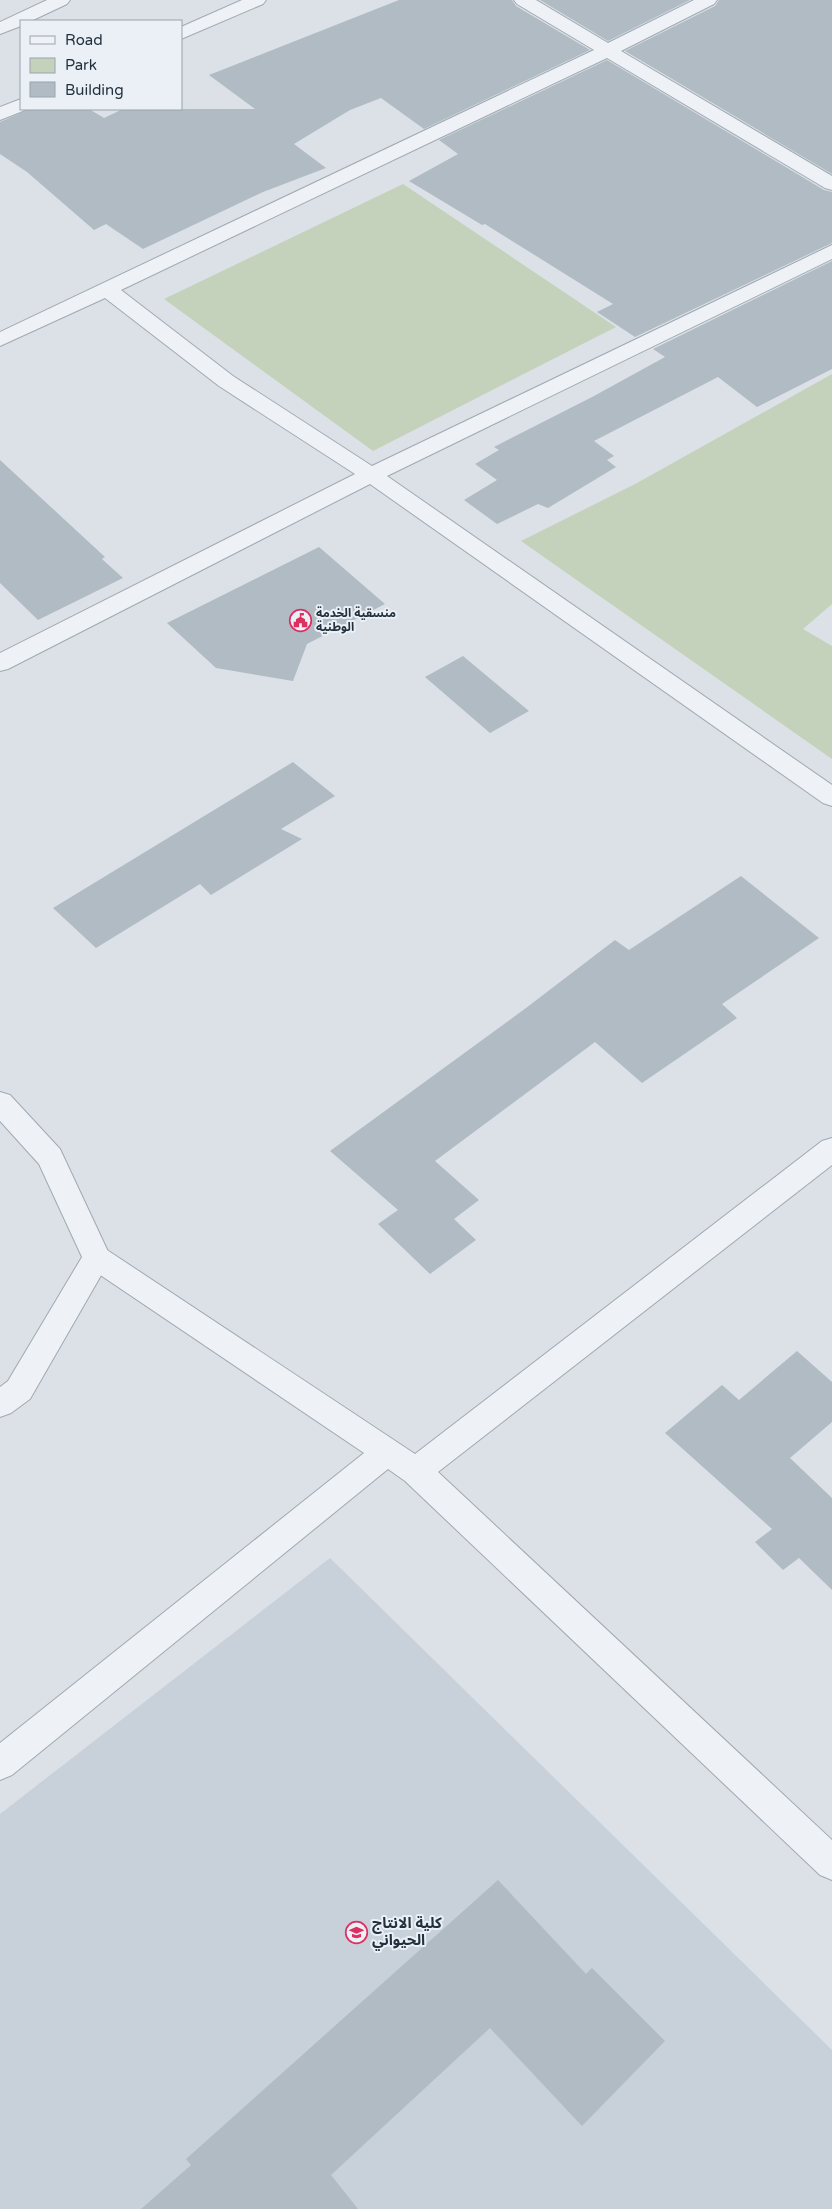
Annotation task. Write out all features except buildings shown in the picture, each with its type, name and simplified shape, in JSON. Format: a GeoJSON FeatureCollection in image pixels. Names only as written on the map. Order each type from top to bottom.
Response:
{"type":"FeatureCollection","features":[{"type":"Feature","properties":{"kind":"street"},"geometry":{"type":"LineString","coordinates":[[0,29],[61,0]]}},
{"type":"Feature","properties":{"kind":"street"},"geometry":{"type":"LineString","coordinates":[[182,34],[257,0]]}},
{"type":"Feature","properties":{"kind":"street"},"geometry":{"type":"LineString","coordinates":[[523,0],[832,184]]}},
{"type":"Feature","properties":{"kind":"street"},"geometry":{"type":"LineString","coordinates":[[0,340],[608,50],[708,0]]}},
{"type":"Feature","properties":{"kind":"street"},"geometry":{"type":"LineString","coordinates":[[0,114],[20,104]]}},
{"type":"Feature","properties":{"kind":"street"},"geometry":{"type":"LineString","coordinates":[[0,663],[371,474],[832,251]]}},
{"type":"Feature","properties":{"kind":"street"},"geometry":{"type":"LineString","coordinates":[[106,289],[226,381],[371,474],[832,797]]}},
{"type":"Feature","properties":{"kind":"street"},"geometry":{"type":"LineString","coordinates":[[0,1103],[50,1157],[97,1258],[416,1471],[830,1857]]}},
{"type":"Feature","properties":{"kind":"street"},"geometry":{"type":"LineString","coordinates":[[416,1471],[832,1149]]}},
{"type":"Feature","properties":{"kind":"street"},"geometry":{"type":"LineString","coordinates":[[0,1404],[19,1390],[97,1258]]}},
{"type":"Feature","properties":{"kind":"street"},"geometry":{"type":"LineString","coordinates":[[0,1764],[387,1452]]}},
{"type":"Feature","properties":{"kind":"shaded area","name":"كلية الانتاج الحيواني"},"geometry":{"type":"Polygon","coordinates":[[[330,1558],[832,2050],[832,2209],[0,2209],[0,1814],[330,1558]]]}},
{"type":"Feature","properties":{"kind":"green space"},"geometry":{"type":"Polygon","coordinates":[[[403,184],[616,327],[373,451],[164,299],[403,184]]]}},
{"type":"Feature","properties":{"kind":"green space"},"geometry":{"type":"Polygon","coordinates":[[[832,374],[832,604],[803,629],[832,646],[832,759],[521,541],[637,483],[832,374]]]}},
{"type":"Feature","properties":{"kind":"place","name":"منسقية الخدمة الوطنية"},"geometry":{"type":"Point","coordinates":[300,620]}},
{"type":"Feature","properties":{"kind":"place","name":"كلية الانتاج الحيواني"},"geometry":{"type":"Point","coordinates":[356,1932]}}]}
